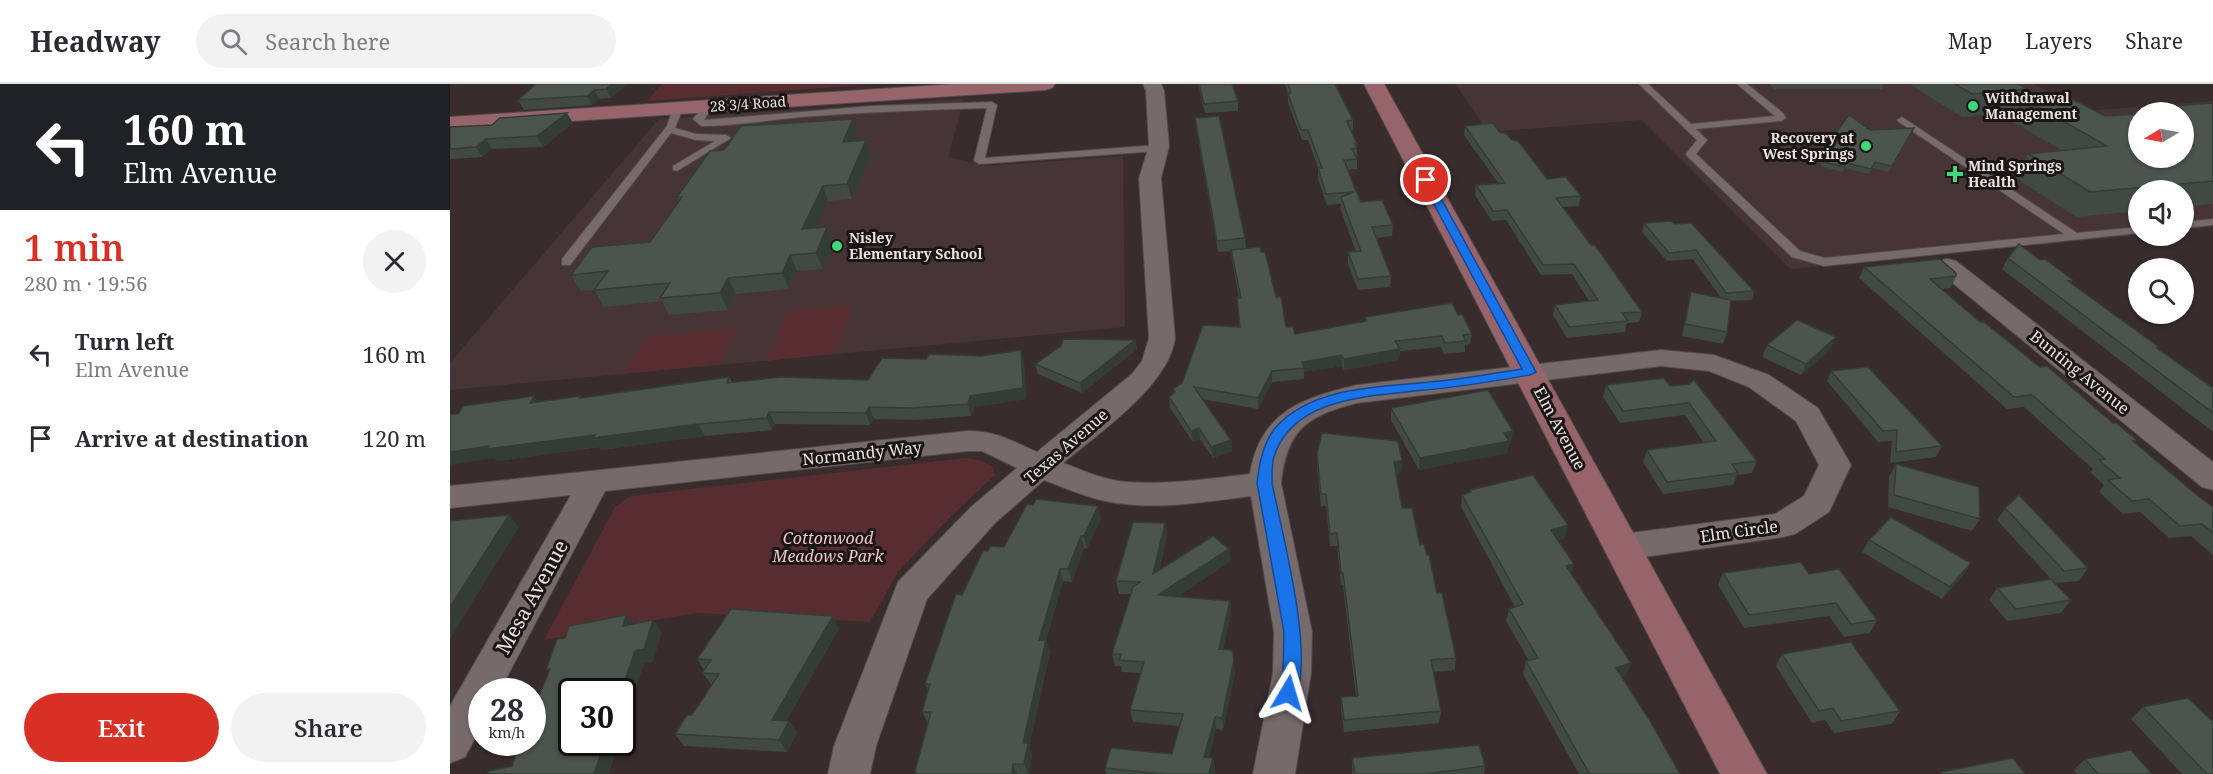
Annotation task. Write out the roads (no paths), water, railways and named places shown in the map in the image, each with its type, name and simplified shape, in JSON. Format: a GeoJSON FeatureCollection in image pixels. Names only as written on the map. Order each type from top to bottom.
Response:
{"type":"FeatureCollection","features":[{"type":"Feature","properties":{"kind":"street","name":"28 3/4 Road"},"geometry":{"type":"LineString","coordinates":[[450,123],[708,106],[912,88],[1045,84]]}},
{"type":"Feature","properties":{"kind":"street","name":"Texas Avenue"},"geometry":{"type":"LineString","coordinates":[[849,774],[855,746],[911,592],[983,515],[1142,380],[1152,369],[1160,353],[1162,338],[1149,178],[1160,132],[1155,91],[1152,84]]}},
{"type":"Feature","properties":{"kind":"street","name":"Elm Avenue"},"geometry":{"type":"LineString","coordinates":[[1374,84],[1744,774]]}},
{"type":"Feature","properties":{"kind":"street","name":"Bunting Avenue"},"geometry":{"type":"LineString","coordinates":[[1947,266],[2213,479]]}},
{"type":"Feature","properties":{"kind":"street","name":"Elm Circle"},"geometry":{"type":"LineString","coordinates":[[1530,372],[1661,358],[1714,363],[1759,381],[1808,415],[1835,465],[1817,504],[1784,525],[1623,547]]}},
{"type":"Feature","properties":{"kind":"street"},"geometry":{"type":"LineString","coordinates":[[1274,774],[1292,673],[1293,632],[1265,483],[1266,460],[1281,431],[1308,409],[1330,400],[1357,394],[1466,382],[1530,372]]}},
{"type":"Feature","properties":{"kind":"street","name":"Normandy Way"},"geometry":{"type":"LineString","coordinates":[[450,497],[968,441],[987,441],[1041,467],[1096,487],[1125,493],[1186,493],[1265,483]]}},
{"type":"Feature","properties":{"kind":"street","name":"Mesa Avenue"},"geometry":{"type":"LineString","coordinates":[[450,744],[595,481]]}},
{"type":"Feature","properties":{"kind":"lane"},"geometry":{"type":"LineString","coordinates":[[1643,84],[1702,140],[1691,154],[1796,254],[1809,260],[1824,262],[2128,231]]}},
{"type":"Feature","properties":{"kind":"lane"},"geometry":{"type":"LineString","coordinates":[[1688,127],[1781,118],[1741,84]]}},
{"type":"Feature","properties":{"kind":"lane"},"geometry":{"type":"LineString","coordinates":[[2007,84],[2060,111]]}},
{"type":"Feature","properties":{"kind":"lane"},"geometry":{"type":"LineString","coordinates":[[708,106],[698,119],[701,123],[872,109],[992,105],[979,161],[1158,148]]}},
{"type":"Feature","properties":{"kind":"lane"},"geometry":{"type":"LineString","coordinates":[[566,262],[669,130],[678,108]]}},
{"type":"Feature","properties":{"kind":"lane"},"geometry":{"type":"LineString","coordinates":[[1902,120],[2074,236]]}},
{"type":"Feature","properties":{"kind":"lane"},"geometry":{"type":"LineString","coordinates":[[669,130],[696,137],[726,138],[677,168]]}},
{"type":"Feature","properties":{"kind":"lane"},"geometry":{"type":"LineString","coordinates":[[2194,224],[2213,222]]}},
{"type":"Feature","properties":{"kind":"place","name":"Withdrawal Management"},"geometry":{"type":"Point","coordinates":[1973,106]}},
{"type":"Feature","properties":{"kind":"place","name":"Recovery at West Springs"},"geometry":{"type":"Point","coordinates":[1866,146]}},
{"type":"Feature","properties":{"kind":"place","name":"Mind Springs Health"},"geometry":{"type":"Point","coordinates":[1955,174]}},
{"type":"Feature","properties":{"kind":"place","name":"Nisley Elementary School"},"geometry":{"type":"Point","coordinates":[837,246]}},
{"type":"Feature","properties":{"kind":"park label","name":"Cottonwood Meadows Park"},"geometry":{"type":"Point","coordinates":[828,547]}}]}
